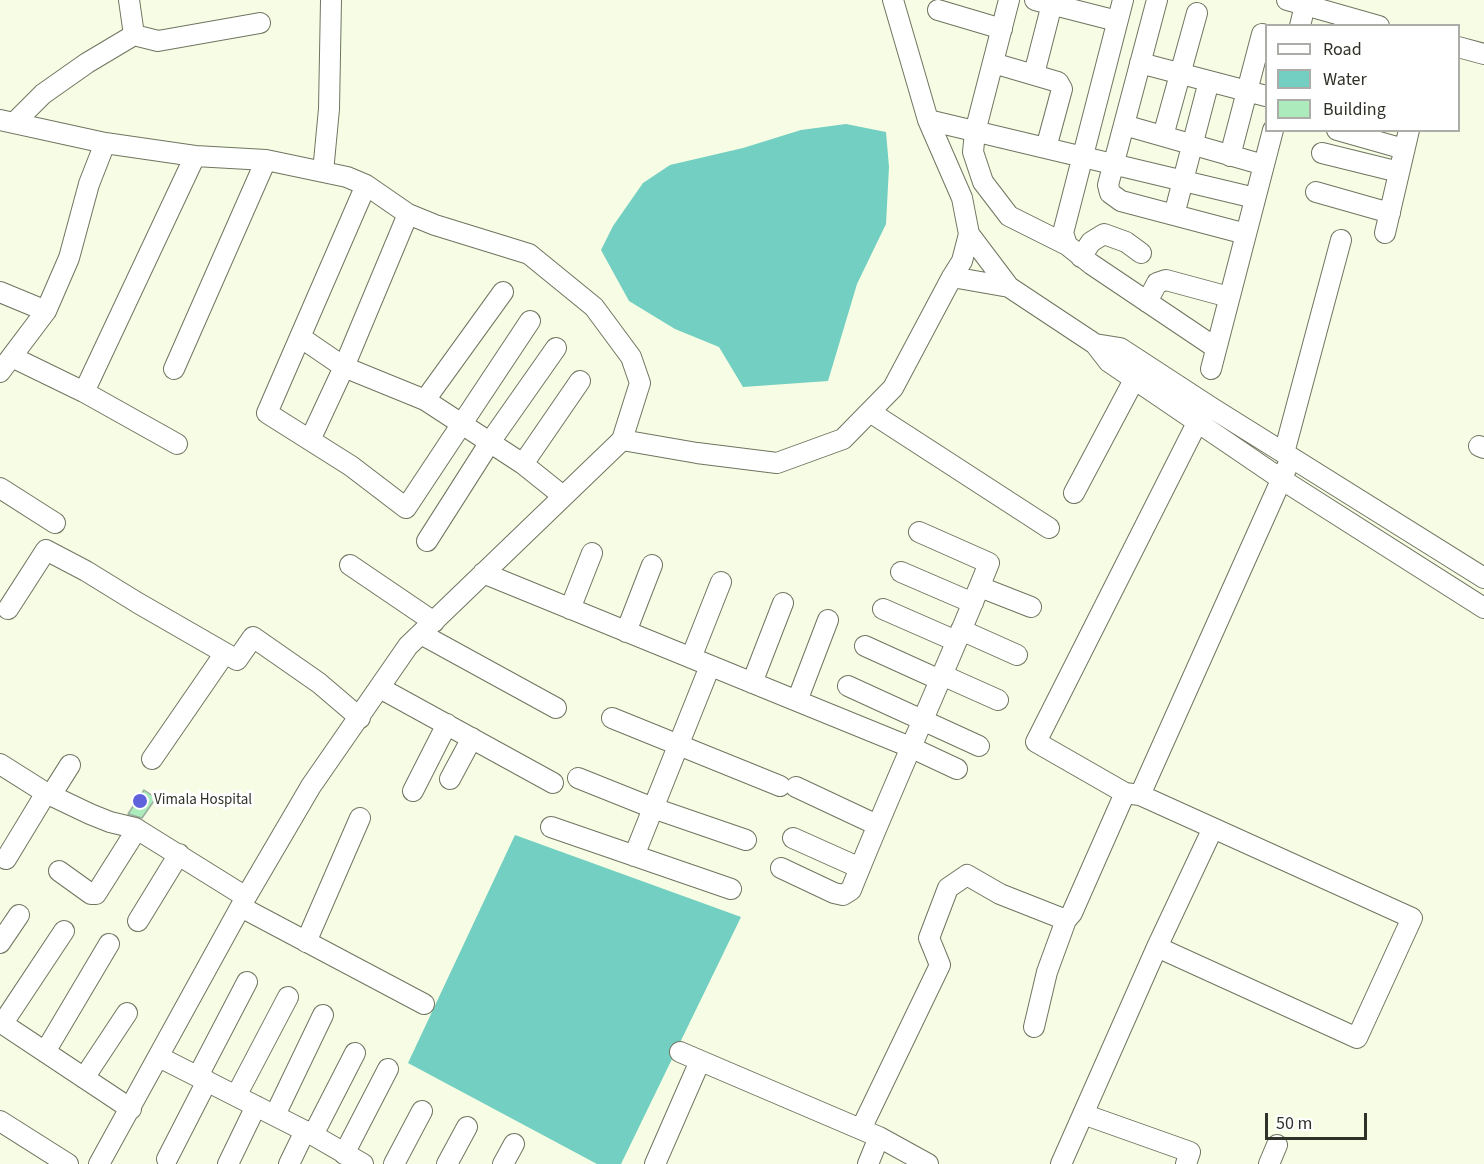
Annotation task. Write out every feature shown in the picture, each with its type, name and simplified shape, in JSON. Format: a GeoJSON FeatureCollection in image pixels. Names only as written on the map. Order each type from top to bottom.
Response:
{"type":"FeatureCollection","features":[{"type":"Feature","properties":{"kind":"street"},"geometry":{"type":"LineString","coordinates":[[129,0],[134,35]]}},
{"type":"Feature","properties":{"kind":"street"},"geometry":{"type":"LineString","coordinates":[[323,172],[329,109],[331,0]]}},
{"type":"Feature","properties":{"kind":"street"},"geometry":{"type":"LineString","coordinates":[[622,440],[697,453],[777,463],[843,439],[893,388],[962,261],[969,234],[963,198],[928,120],[893,0]]}},
{"type":"Feature","properties":{"kind":"street"},"geometry":{"type":"LineString","coordinates":[[1009,0],[975,132],[973,152],[983,182],[1008,216],[1074,251],[1216,348]]}},
{"type":"Feature","properties":{"kind":"street"},"geometry":{"type":"LineString","coordinates":[[1074,251],[1063,233],[1065,221],[1123,0]]}},
{"type":"Feature","properties":{"kind":"street"},"geometry":{"type":"LineString","coordinates":[[1157,0],[1108,185],[1110,193],[1121,201],[1246,234]]}},
{"type":"Feature","properties":{"kind":"street"},"geometry":{"type":"LineString","coordinates":[[1034,74],[1046,2],[1117,21]]}},
{"type":"Feature","properties":{"kind":"street"},"geometry":{"type":"LineString","coordinates":[[1301,24],[1309,4],[1373,24]]}},
{"type":"Feature","properties":{"kind":"street"},"geometry":{"type":"LineString","coordinates":[[938,10],[1002,29]]}},
{"type":"Feature","properties":{"kind":"street"},"geometry":{"type":"LineString","coordinates":[[1163,136],[1197,13]]}},
{"type":"Feature","properties":{"kind":"street"},"geometry":{"type":"LineString","coordinates":[[7,121],[87,63],[134,35],[159,41],[260,23]]}},
{"type":"Feature","properties":{"kind":"street"},"geometry":{"type":"LineString","coordinates":[[1230,156],[1262,34]]}},
{"type":"Feature","properties":{"kind":"street"},"geometry":{"type":"LineString","coordinates":[[1460,48],[1484,54]]}},
{"type":"Feature","properties":{"kind":"street"},"geometry":{"type":"LineString","coordinates":[[993,63],[1058,82],[1062,89],[1046,148]]}},
{"type":"Feature","properties":{"kind":"street"},"geometry":{"type":"LineString","coordinates":[[1140,63],[1265,96]]}},
{"type":"Feature","properties":{"kind":"street"},"geometry":{"type":"LineString","coordinates":[[1174,215],[1209,81]]}},
{"type":"Feature","properties":{"kind":"street"},"geometry":{"type":"LineString","coordinates":[[928,120],[1255,198]]}},
{"type":"Feature","properties":{"kind":"street"},"geometry":{"type":"LineString","coordinates":[[7,121],[105,143],[195,156],[266,160],[347,177],[366,184],[408,214],[435,225],[529,254],[594,307],[631,357],[640,383],[622,440],[408,646],[311,786],[243,902],[99,1164]]}},
{"type":"Feature","properties":{"kind":"street"},"geometry":{"type":"LineString","coordinates":[[1124,125],[1264,165]]}},
{"type":"Feature","properties":{"kind":"street"},"geometry":{"type":"LineString","coordinates":[[1211,369],[1272,132]]}},
{"type":"Feature","properties":{"kind":"street"},"geometry":{"type":"LineString","coordinates":[[1351,132],[1406,140],[1385,233]]}},
{"type":"Feature","properties":{"kind":"street"},"geometry":{"type":"LineString","coordinates":[[105,143],[89,184],[69,258],[46,311],[6,364],[84,392],[177,444]]}},
{"type":"Feature","properties":{"kind":"street"},"geometry":{"type":"LineString","coordinates":[[1322,153],[1399,172]]}},
{"type":"Feature","properties":{"kind":"street"},"geometry":{"type":"LineString","coordinates":[[84,392],[195,156]]}},
{"type":"Feature","properties":{"kind":"street"},"geometry":{"type":"LineString","coordinates":[[174,369],[266,160]]}},
{"type":"Feature","properties":{"kind":"street"},"geometry":{"type":"LineString","coordinates":[[366,184],[267,413],[351,466],[406,508],[530,321]]}},
{"type":"Feature","properties":{"kind":"street"},"geometry":{"type":"LineString","coordinates":[[1316,192],[1390,213]]}},
{"type":"Feature","properties":{"kind":"street"},"geometry":{"type":"LineString","coordinates":[[310,440],[344,367],[408,214]]}},
{"type":"Feature","properties":{"kind":"street"},"geometry":{"type":"LineString","coordinates":[[969,234],[1010,286],[1095,344],[1109,362],[1281,479],[1484,608]]}},
{"type":"Feature","properties":{"kind":"street"},"geometry":{"type":"LineString","coordinates":[[1074,251],[1104,234],[1126,242],[1141,253]]}},
{"type":"Feature","properties":{"kind":"street"},"geometry":{"type":"LineString","coordinates":[[1034,1027],[1047,972],[1066,920],[1072,913],[1133,794],[1281,479],[1341,240]]}},
{"type":"Feature","properties":{"kind":"street"},"geometry":{"type":"LineString","coordinates":[[952,277],[1010,286]]}},
{"type":"Feature","properties":{"kind":"street"},"geometry":{"type":"LineString","coordinates":[[1147,302],[1157,283],[1166,280],[1230,297]]}},
{"type":"Feature","properties":{"kind":"street"},"geometry":{"type":"LineString","coordinates":[[0,292],[46,311]]}},
{"type":"Feature","properties":{"kind":"street"},"geometry":{"type":"LineString","coordinates":[[425,400],[503,292]]}},
{"type":"Feature","properties":{"kind":"street"},"geometry":{"type":"LineString","coordinates":[[300,337],[344,367],[425,400],[524,464],[563,496]]}},
{"type":"Feature","properties":{"kind":"street"},"geometry":{"type":"LineString","coordinates":[[1095,344],[1120,348],[1484,578]]}},
{"type":"Feature","properties":{"kind":"street"},"geometry":{"type":"LineString","coordinates":[[427,541],[490,442],[556,348]]}},
{"type":"Feature","properties":{"kind":"street"},"geometry":{"type":"LineString","coordinates":[[1074,493],[1134,380]]}},
{"type":"Feature","properties":{"kind":"street"},"geometry":{"type":"LineString","coordinates":[[524,464],[580,381]]}},
{"type":"Feature","properties":{"kind":"street"},"geometry":{"type":"LineString","coordinates":[[870,412],[1049,528]]}},
{"type":"Feature","properties":{"kind":"street"},"geometry":{"type":"LineString","coordinates":[[1157,947],[1357,1038],[1412,918],[1133,794],[1035,742],[1197,423]]}},
{"type":"Feature","properties":{"kind":"street"},"geometry":{"type":"LineString","coordinates":[[0,488],[55,523]]}},
{"type":"Feature","properties":{"kind":"street"},"geometry":{"type":"LineString","coordinates":[[781,868],[834,893],[843,895],[851,890],[976,595],[989,563],[918,532]]}},
{"type":"Feature","properties":{"kind":"street"},"geometry":{"type":"LineString","coordinates":[[1417,565],[1431,544]]}},
{"type":"Feature","properties":{"kind":"street"},"geometry":{"type":"LineString","coordinates":[[3,611],[46,550],[237,660],[253,637],[319,683],[360,718]]}},
{"type":"Feature","properties":{"kind":"street"},"geometry":{"type":"LineString","coordinates":[[570,609],[592,553]]}},
{"type":"Feature","properties":{"kind":"street"},"geometry":{"type":"LineString","coordinates":[[350,564],[427,628],[556,708]]}},
{"type":"Feature","properties":{"kind":"street"},"geometry":{"type":"LineString","coordinates":[[626,632],[652,565]]}},
{"type":"Feature","properties":{"kind":"street"},"geometry":{"type":"LineString","coordinates":[[901,572],[976,595],[1031,607]]}},
{"type":"Feature","properties":{"kind":"street"},"geometry":{"type":"LineString","coordinates":[[483,573],[910,747],[957,769]]}},
{"type":"Feature","properties":{"kind":"street"},"geometry":{"type":"LineString","coordinates":[[691,658],[721,582]]}},
{"type":"Feature","properties":{"kind":"street"},"geometry":{"type":"LineString","coordinates":[[752,683],[783,603]]}},
{"type":"Feature","properties":{"kind":"street"},"geometry":{"type":"LineString","coordinates":[[883,609],[1017,655]]}},
{"type":"Feature","properties":{"kind":"street"},"geometry":{"type":"LineString","coordinates":[[797,701],[828,620]]}},
{"type":"Feature","properties":{"kind":"street"},"geometry":{"type":"LineString","coordinates":[[865,646],[998,699]]}},
{"type":"Feature","properties":{"kind":"street"},"geometry":{"type":"LineString","coordinates":[[153,759],[225,653]]}},
{"type":"Feature","properties":{"kind":"street"},"geometry":{"type":"LineString","coordinates":[[634,856],[710,666]]}},
{"type":"Feature","properties":{"kind":"street"},"geometry":{"type":"LineString","coordinates":[[848,686],[979,746]]}},
{"type":"Feature","properties":{"kind":"street"},"geometry":{"type":"LineString","coordinates":[[380,688],[553,783]]}},
{"type":"Feature","properties":{"kind":"street"},"geometry":{"type":"LineString","coordinates":[[612,718],[788,787],[877,825]]}},
{"type":"Feature","properties":{"kind":"street"},"geometry":{"type":"LineString","coordinates":[[413,791],[447,724]]}},
{"type":"Feature","properties":{"kind":"street"},"geometry":{"type":"LineString","coordinates":[[450,779],[472,738]]}},
{"type":"Feature","properties":{"kind":"street"},"geometry":{"type":"LineString","coordinates":[[1,765],[48,794],[100,818],[137,829],[180,854],[243,902],[306,942],[423,1004]]}},
{"type":"Feature","properties":{"kind":"street"},"geometry":{"type":"LineString","coordinates":[[6,859],[48,794],[70,765]]}},
{"type":"Feature","properties":{"kind":"street"},"geometry":{"type":"LineString","coordinates":[[578,778],[653,808],[746,840]]}},
{"type":"Feature","properties":{"kind":"street"},"geometry":{"type":"LineString","coordinates":[[306,942],[360,818]]}},
{"type":"Feature","properties":{"kind":"street"},"geometry":{"type":"LineString","coordinates":[[551,826],[731,889]]}},
{"type":"Feature","properties":{"kind":"street"},"geometry":{"type":"LineString","coordinates":[[1062,1164],[1157,947],[1213,828]]}},
{"type":"Feature","properties":{"kind":"street"},"geometry":{"type":"LineString","coordinates":[[59,871],[91,894],[96,894],[137,829]]}},
{"type":"Feature","properties":{"kind":"street"},"geometry":{"type":"LineString","coordinates":[[793,838],[860,868]]}},
{"type":"Feature","properties":{"kind":"street"},"geometry":{"type":"LineString","coordinates":[[138,921],[180,854]]}},
{"type":"Feature","properties":{"kind":"street"},"geometry":{"type":"LineString","coordinates":[[868,1164],[870,1133],[940,966],[929,938],[948,888],[967,875],[1000,894],[1066,920]]}},
{"type":"Feature","properties":{"kind":"street"},"geometry":{"type":"LineString","coordinates":[[0,942],[19,915]]}},
{"type":"Feature","properties":{"kind":"street"},"geometry":{"type":"LineString","coordinates":[[64,931],[1,1023],[131,1109]]}},
{"type":"Feature","properties":{"kind":"street"},"geometry":{"type":"LineString","coordinates":[[45,1052],[109,944]]}},
{"type":"Feature","properties":{"kind":"street"},"geometry":{"type":"LineString","coordinates":[[167,1159],[247,982]]}},
{"type":"Feature","properties":{"kind":"street"},"geometry":{"type":"LineString","coordinates":[[236,1096],[288,997]]}},
{"type":"Feature","properties":{"kind":"street"},"geometry":{"type":"LineString","coordinates":[[84,1078],[127,1013]]}},
{"type":"Feature","properties":{"kind":"street"},"geometry":{"type":"LineString","coordinates":[[275,1116],[323,1015]]}},
{"type":"Feature","properties":{"kind":"street"},"geometry":{"type":"LineString","coordinates":[[680,1052],[870,1133],[928,1164]]}},
{"type":"Feature","properties":{"kind":"street"},"geometry":{"type":"LineString","coordinates":[[289,1164],[355,1053]]}},
{"type":"Feature","properties":{"kind":"street"},"geometry":{"type":"LineString","coordinates":[[159,1057],[309,1133],[352,1160],[388,1069]]}},
{"type":"Feature","properties":{"kind":"street"},"geometry":{"type":"LineString","coordinates":[[658,1163],[700,1061]]}},
{"type":"Feature","properties":{"kind":"street"},"geometry":{"type":"LineString","coordinates":[[228,1164],[256,1106]]}},
{"type":"Feature","properties":{"kind":"street"},"geometry":{"type":"LineString","coordinates":[[394,1164],[423,1111]]}},
{"type":"Feature","properties":{"kind":"street"},"geometry":{"type":"LineString","coordinates":[[1083,1114],[1191,1152],[1186,1164]]}},
{"type":"Feature","properties":{"kind":"street"},"geometry":{"type":"LineString","coordinates":[[0,1121],[68,1164]]}},
{"type":"Feature","properties":{"kind":"street"},"geometry":{"type":"LineString","coordinates":[[447,1164],[467,1128]]}},
{"type":"Feature","properties":{"kind":"street"},"geometry":{"type":"LineString","coordinates":[[502,1164],[514,1144]]}},
{"type":"Feature","properties":{"kind":"street"},"geometry":{"type":"LineString","coordinates":[[1269,1164],[1276,1145]]}},
{"type":"Feature","properties":{"kind":"water"},"geometry":{"type":"Polygon","coordinates":[[[846,124],[886,132],[889,167],[886,224],[857,284],[828,381],[743,387],[719,347],[675,329],[629,301],[601,250],[613,226],[643,183],[670,165],[743,148],[801,130],[846,124]]]}},
{"type":"Feature","properties":{"kind":"water"},"geometry":{"type":"Polygon","coordinates":[[[515,835],[741,917],[621,1164],[597,1164],[408,1063],[515,835]]]}},
{"type":"Feature","properties":{"kind":"building"},"geometry":{"type":"Polygon","coordinates":[[[144,790],[156,798],[142,818],[128,814],[144,790]]]}},
{"type":"Feature","properties":{"kind":"place","name":"Vimala Hospital"},"geometry":{"type":"Point","coordinates":[140,801]}}]}
